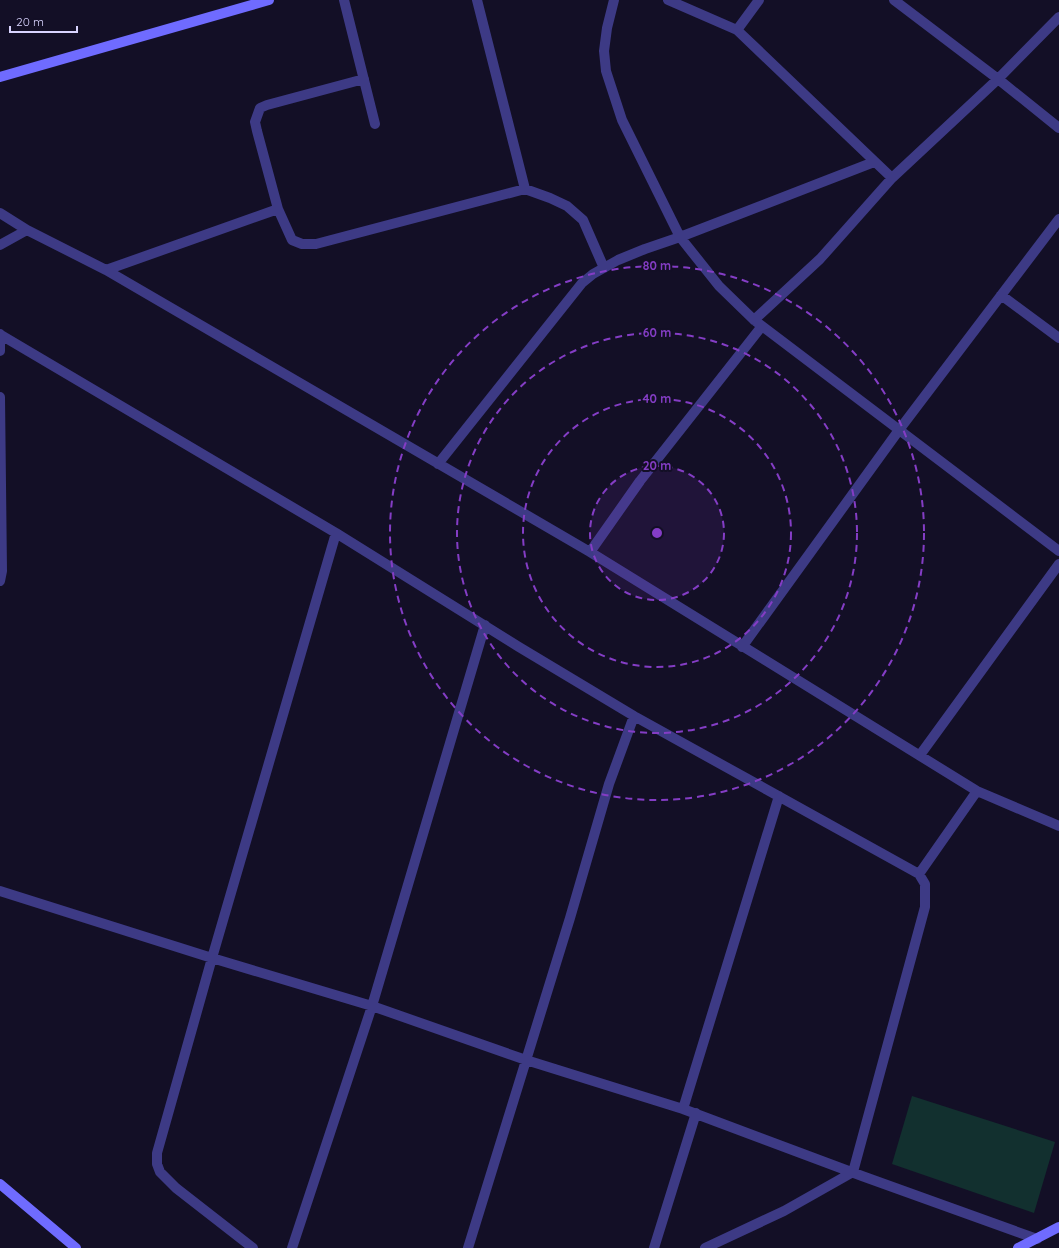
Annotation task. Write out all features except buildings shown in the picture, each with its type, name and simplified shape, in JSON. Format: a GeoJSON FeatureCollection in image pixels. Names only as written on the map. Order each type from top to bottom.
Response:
{"type":"FeatureCollection","features":[{"type":"Feature","properties":{"kind":"main road"},"geometry":{"type":"LineString","coordinates":[[0,77],[269,0]]}},
{"type":"Feature","properties":{"kind":"main road"},"geometry":{"type":"LineString","coordinates":[[0,1184],[76,1248]]}},
{"type":"Feature","properties":{"kind":"main road"},"geometry":{"type":"LineString","coordinates":[[1018,1248],[1059,1227]]}},
{"type":"Feature","properties":{"kind":"street"},"geometry":{"type":"LineString","coordinates":[[344,0],[375,124]]}},
{"type":"Feature","properties":{"kind":"street"},"geometry":{"type":"LineString","coordinates":[[477,0],[525,189]]}},
{"type":"Feature","properties":{"kind":"street"},"geometry":{"type":"LineString","coordinates":[[614,0],[607,28],[604,51],[606,71],[622,120],[680,237],[719,286],[758,323],[1059,551]]}},
{"type":"Feature","properties":{"kind":"street"},"geometry":{"type":"LineString","coordinates":[[668,0],[737,30],[892,178]]}},
{"type":"Feature","properties":{"kind":"street"},"geometry":{"type":"LineString","coordinates":[[737,30],[759,0]]}},
{"type":"Feature","properties":{"kind":"street"},"geometry":{"type":"LineString","coordinates":[[894,0],[998,79],[1059,128]]}},
{"type":"Feature","properties":{"kind":"street"},"geometry":{"type":"LineString","coordinates":[[590,552],[640,481],[758,323],[820,258],[892,178],[998,79],[1059,17]]}},
{"type":"Feature","properties":{"kind":"street"},"geometry":{"type":"LineString","coordinates":[[364,79],[260,108],[255,122],[257,131],[278,209],[292,240],[302,244],[316,244],[525,189],[567,206],[583,220],[604,268]]}},
{"type":"Feature","properties":{"kind":"street"},"geometry":{"type":"LineString","coordinates":[[438,464],[582,283],[593,274],[631,254],[680,237],[874,162]]}},
{"type":"Feature","properties":{"kind":"street"},"geometry":{"type":"LineString","coordinates":[[106,270],[278,209]]}},
{"type":"Feature","properties":{"kind":"street"},"geometry":{"type":"LineString","coordinates":[[0,213],[27,230],[106,270],[590,552],[977,791],[1059,826]]}},
{"type":"Feature","properties":{"kind":"street"},"geometry":{"type":"LineString","coordinates":[[742,647],[899,430],[1059,219]]}},
{"type":"Feature","properties":{"kind":"street"},"geometry":{"type":"LineString","coordinates":[[0,245],[27,230]]}},
{"type":"Feature","properties":{"kind":"street"},"geometry":{"type":"LineString","coordinates":[[1002,295],[1059,338]]}},
{"type":"Feature","properties":{"kind":"street"},"geometry":{"type":"LineString","coordinates":[[0,335],[0,351]]}},
{"type":"Feature","properties":{"kind":"street"},"geometry":{"type":"LineString","coordinates":[[0,335],[336,534],[634,716],[919,874],[925,884],[925,907],[853,1172],[784,1211],[705,1248]]}},
{"type":"Feature","properties":{"kind":"street"},"geometry":{"type":"LineString","coordinates":[[0,397],[2,571],[0,581]]}},
{"type":"Feature","properties":{"kind":"street"},"geometry":{"type":"LineString","coordinates":[[254,1248],[176,1188],[160,1172],[157,1164],[157,1153],[212,958],[336,534]]}},
{"type":"Feature","properties":{"kind":"street"},"geometry":{"type":"LineString","coordinates":[[920,755],[1059,564]]}},
{"type":"Feature","properties":{"kind":"street"},"geometry":{"type":"LineString","coordinates":[[292,1248],[372,1006],[485,625]]}},
{"type":"Feature","properties":{"kind":"street"},"geometry":{"type":"LineString","coordinates":[[468,1248],[570,918],[609,784],[634,716]]}},
{"type":"Feature","properties":{"kind":"street"},"geometry":{"type":"LineString","coordinates":[[919,874],[977,791]]}},
{"type":"Feature","properties":{"kind":"street"},"geometry":{"type":"LineString","coordinates":[[683,1109],[779,796]]}},
{"type":"Feature","properties":{"kind":"street"},"geometry":{"type":"LineString","coordinates":[[0,891],[212,958],[372,1006],[526,1060],[696,1113],[1037,1239]]}},
{"type":"Feature","properties":{"kind":"street"},"geometry":{"type":"LineString","coordinates":[[654,1248],[696,1113]]}},
{"type":"Feature","properties":{"kind":"green space"},"geometry":{"type":"Polygon","coordinates":[[[912,1096],[1055,1142],[1034,1213],[892,1164],[912,1096]]]}}]}
